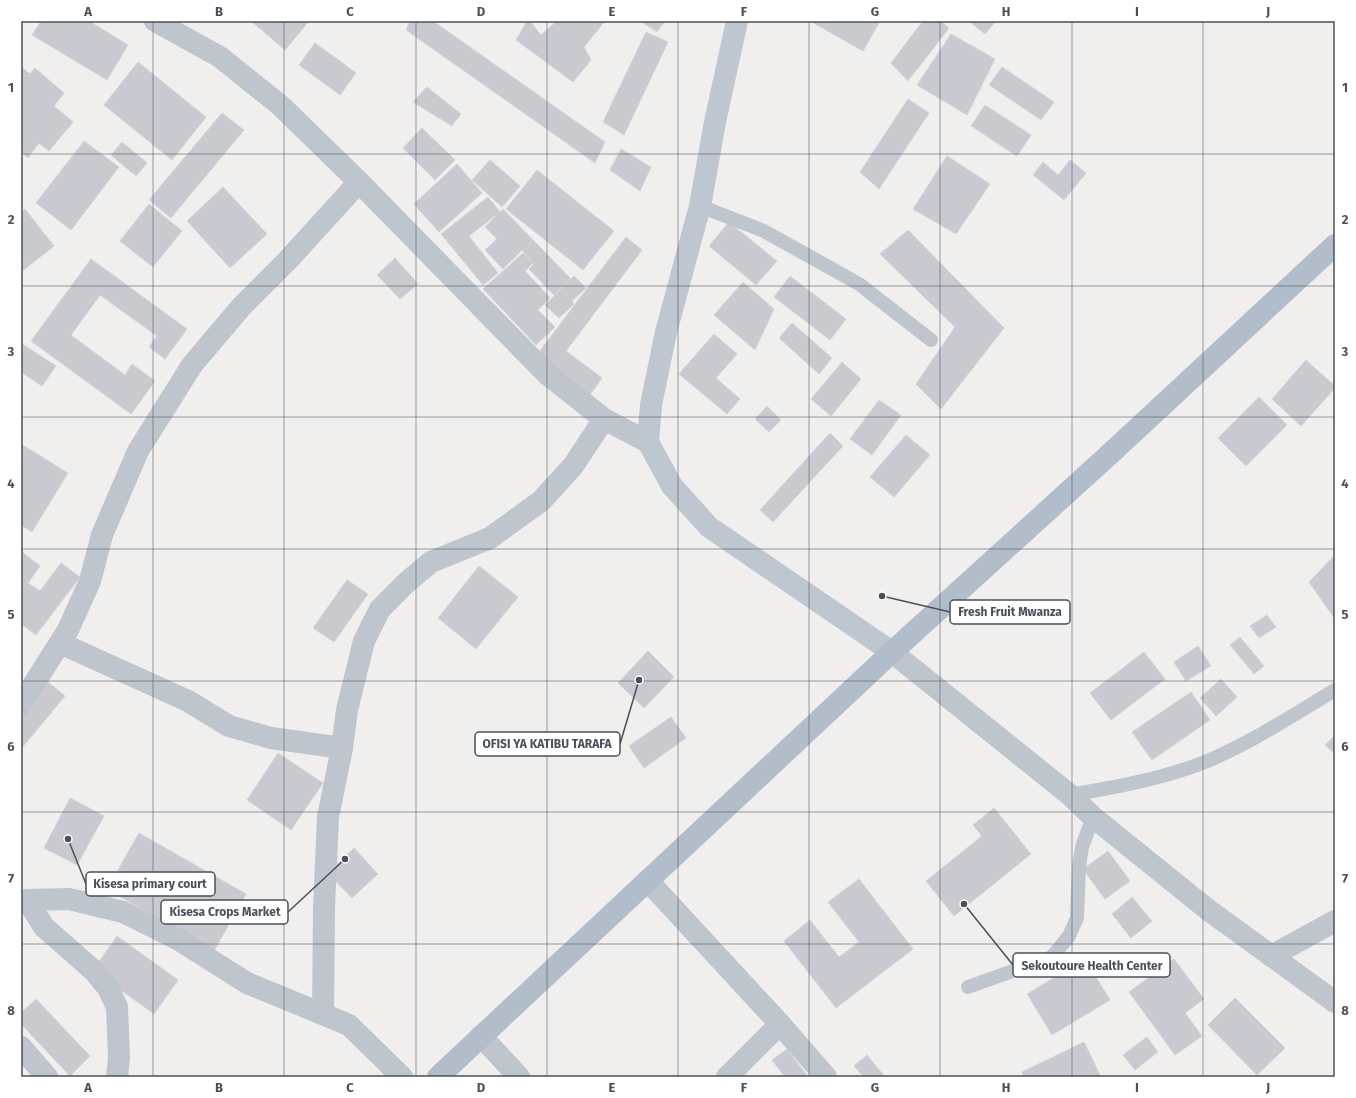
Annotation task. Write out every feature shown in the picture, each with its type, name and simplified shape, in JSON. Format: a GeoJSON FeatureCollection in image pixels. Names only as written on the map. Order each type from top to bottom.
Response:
{"type":"FeatureCollection","features":[{"type":"Feature","properties":{"kind":"main road"},"geometry":{"type":"LineString","coordinates":[[438,1077],[892,652],[1112,453],[1335,245]]}},
{"type":"Feature","properties":{"kind":"street"},"geometry":{"type":"LineString","coordinates":[[155,21],[220,57],[281,106],[359,182],[548,374],[604,419],[648,442]]}},
{"type":"Feature","properties":{"kind":"street"},"geometry":{"type":"LineString","coordinates":[[736,21],[715,122],[700,206],[666,332],[651,405],[648,442],[672,486],[709,527],[892,652],[1070,795],[1093,817],[1207,909],[1335,1002]]}},
{"type":"Feature","properties":{"kind":"street"},"geometry":{"type":"LineString","coordinates":[[21,704],[68,630],[90,581],[102,535],[138,451],[192,365],[242,306],[288,260],[359,182]]}},
{"type":"Feature","properties":{"kind":"street"},"geometry":{"type":"LineString","coordinates":[[323,1014],[324,907],[328,817],[342,748],[347,710],[364,641],[380,610],[406,583],[431,562],[490,538],[541,501],[573,466],[604,419]]}},
{"type":"Feature","properties":{"kind":"street"},"geometry":{"type":"LineString","coordinates":[[60,643],[188,701],[229,726],[271,738],[342,748]]}},
{"type":"Feature","properties":{"kind":"street"},"geometry":{"type":"LineString","coordinates":[[648,881],[780,1024],[826,1077]]}},
{"type":"Feature","properties":{"kind":"street"},"geometry":{"type":"LineString","coordinates":[[24,901],[68,899],[123,912],[179,940],[247,983],[349,1025],[402,1077]]}},
{"type":"Feature","properties":{"kind":"street"},"geometry":{"type":"LineString","coordinates":[[24,901],[44,927],[94,971],[108,988],[117,1007],[119,1058],[117,1077]]}},
{"type":"Feature","properties":{"kind":"street"},"geometry":{"type":"LineString","coordinates":[[1271,956],[1335,921]]}},
{"type":"Feature","properties":{"kind":"street"},"geometry":{"type":"LineString","coordinates":[[727,1077],[780,1024]]}},
{"type":"Feature","properties":{"kind":"street"},"geometry":{"type":"LineString","coordinates":[[481,1036],[520,1077]]}},
{"type":"Feature","properties":{"kind":"street"},"geometry":{"type":"LineString","coordinates":[[21,1047],[47,1077]]}},
{"type":"Feature","properties":{"kind":"lane"},"geometry":{"type":"LineString","coordinates":[[700,206],[764,231],[859,284],[931,340]]}},
{"type":"Feature","properties":{"kind":"lane"},"geometry":{"type":"LineString","coordinates":[[1070,795],[1151,779],[1205,762],[1249,741],[1335,690]]}},
{"type":"Feature","properties":{"kind":"lane"},"geometry":{"type":"LineString","coordinates":[[968,987],[1052,957],[1069,936],[1077,918],[1079,867],[1082,847],[1093,817]]}},
{"type":"Feature","properties":{"kind":"building"},"geometry":{"type":"Polygon","coordinates":[[[41,21],[89,21],[128,45],[107,80],[32,35],[41,21]]]}},
{"type":"Feature","properties":{"kind":"building"},"geometry":{"type":"Polygon","coordinates":[[[251,21],[309,21],[285,50],[251,21]]]}},
{"type":"Feature","properties":{"kind":"building"},"geometry":{"type":"Polygon","coordinates":[[[410,21],[433,21],[605,142],[595,163],[406,30],[410,21]]]}},
{"type":"Feature","properties":{"kind":"building"},"geometry":{"type":"Polygon","coordinates":[[[527,21],[530,21],[541,35],[557,21],[605,21],[584,47],[591,60],[573,82],[516,40],[527,21]]]}},
{"type":"Feature","properties":{"kind":"building"},"geometry":{"type":"Polygon","coordinates":[[[640,21],[665,21],[657,32],[640,21]]]}},
{"type":"Feature","properties":{"kind":"building"},"geometry":{"type":"Polygon","coordinates":[[[810,21],[880,21],[863,51],[810,21]]]}},
{"type":"Feature","properties":{"kind":"building"},"geometry":{"type":"Polygon","coordinates":[[[923,21],[940,21],[949,28],[908,81],[891,63],[923,21]]]}},
{"type":"Feature","properties":{"kind":"building"},"geometry":{"type":"Polygon","coordinates":[[[969,21],[996,21],[985,34],[969,21]]]}},
{"type":"Feature","properties":{"kind":"building"},"geometry":{"type":"Polygon","coordinates":[[[646,32],[668,42],[624,135],[603,122],[646,32]]]}},
{"type":"Feature","properties":{"kind":"building"},"geometry":{"type":"Polygon","coordinates":[[[951,34],[995,59],[967,115],[917,85],[951,34]]]}},
{"type":"Feature","properties":{"kind":"building"},"geometry":{"type":"Polygon","coordinates":[[[315,43],[356,73],[340,95],[299,65],[315,43]]]}},
{"type":"Feature","properties":{"kind":"building"},"geometry":{"type":"Polygon","coordinates":[[[138,62],[206,117],[172,160],[104,105],[138,62]]]}},
{"type":"Feature","properties":{"kind":"building"},"geometry":{"type":"Polygon","coordinates":[[[21,67],[30,74],[35,68],[64,93],[54,106],[73,122],[49,151],[39,143],[28,158],[21,152],[21,67]]]}},
{"type":"Feature","properties":{"kind":"building"},"geometry":{"type":"Polygon","coordinates":[[[1002,67],[1054,102],[1041,120],[989,85],[1002,67]]]}},
{"type":"Feature","properties":{"kind":"building"},"geometry":{"type":"Polygon","coordinates":[[[427,87],[461,114],[452,126],[413,102],[427,87]]]}},
{"type":"Feature","properties":{"kind":"building"},"geometry":{"type":"Polygon","coordinates":[[[908,99],[929,113],[879,189],[860,172],[908,99]]]}},
{"type":"Feature","properties":{"kind":"building"},"geometry":{"type":"Polygon","coordinates":[[[985,105],[1031,135],[1017,156],[971,126],[985,105]]]}},
{"type":"Feature","properties":{"kind":"building"},"geometry":{"type":"Polygon","coordinates":[[[222,113],[244,130],[171,218],[149,200],[222,113]]]}},
{"type":"Feature","properties":{"kind":"building"},"geometry":{"type":"Polygon","coordinates":[[[422,128],[455,160],[435,180],[403,148],[422,128]]]}},
{"type":"Feature","properties":{"kind":"building"},"geometry":{"type":"Polygon","coordinates":[[[84,141],[119,167],[71,230],[36,203],[84,141]]]}},
{"type":"Feature","properties":{"kind":"building"},"geometry":{"type":"Polygon","coordinates":[[[122,142],[147,163],[136,176],[111,155],[122,142]]]}},
{"type":"Feature","properties":{"kind":"building"},"geometry":{"type":"Polygon","coordinates":[[[621,149],[651,167],[640,191],[610,170],[621,149]]]}},
{"type":"Feature","properties":{"kind":"building"},"geometry":{"type":"Polygon","coordinates":[[[947,156],[990,184],[956,234],[913,209],[947,156]]]}},
{"type":"Feature","properties":{"kind":"building"},"geometry":{"type":"Polygon","coordinates":[[[490,160],[520,186],[502,207],[472,180],[490,160]]]}},
{"type":"Feature","properties":{"kind":"building"},"geometry":{"type":"Polygon","coordinates":[[[1070,160],[1086,173],[1064,200],[1033,175],[1043,162],[1058,175],[1070,160]]]}},
{"type":"Feature","properties":{"kind":"building"},"geometry":{"type":"Polygon","coordinates":[[[457,164],[482,193],[439,232],[414,204],[457,164]]]}},
{"type":"Feature","properties":{"kind":"building"},"geometry":{"type":"Polygon","coordinates":[[[537,170],[614,231],[583,270],[506,209],[537,170]]]}},
{"type":"Feature","properties":{"kind":"building"},"geometry":{"type":"Polygon","coordinates":[[[223,187],[267,234],[230,268],[187,221],[223,187]]]}},
{"type":"Feature","properties":{"kind":"building"},"geometry":{"type":"Polygon","coordinates":[[[488,197],[500,212],[469,236],[498,273],[483,285],[441,234],[488,197]]]}},
{"type":"Feature","properties":{"kind":"building"},"geometry":{"type":"Polygon","coordinates":[[[149,204],[182,231],[153,267],[120,241],[149,204]]]}},
{"type":"Feature","properties":{"kind":"building"},"geometry":{"type":"Polygon","coordinates":[[[25,209],[54,246],[21,272],[21,213],[25,209]]]}},
{"type":"Feature","properties":{"kind":"building"},"geometry":{"type":"Polygon","coordinates":[[[503,209],[571,279],[554,295],[529,269],[534,264],[522,250],[503,269],[485,250],[497,239],[485,227],[503,209]]]}},
{"type":"Feature","properties":{"kind":"building"},"geometry":{"type":"Polygon","coordinates":[[[729,222],[777,261],[756,285],[709,246],[729,222]]]}},
{"type":"Feature","properties":{"kind":"building"},"geometry":{"type":"Polygon","coordinates":[[[908,230],[1004,328],[941,409],[916,384],[955,327],[880,254],[908,230]]]}},
{"type":"Feature","properties":{"kind":"building"},"geometry":{"type":"Polygon","coordinates":[[[626,237],[642,250],[566,351],[602,378],[589,396],[536,356],[626,237]]]}},
{"type":"Feature","properties":{"kind":"building"},"geometry":{"type":"Polygon","coordinates":[[[523,253],[533,263],[525,271],[550,298],[538,310],[555,327],[536,345],[483,289],[523,253]]]}},
{"type":"Feature","properties":{"kind":"building"},"geometry":{"type":"Polygon","coordinates":[[[395,258],[418,284],[400,299],[377,275],[395,258]]]}},
{"type":"Feature","properties":{"kind":"building"},"geometry":{"type":"Polygon","coordinates":[[[91,259],[187,329],[165,359],[149,347],[157,336],[100,295],[71,335],[125,375],[132,364],[155,381],[131,414],[31,341],[91,259]]]}},
{"type":"Feature","properties":{"kind":"building"},"geometry":{"type":"Polygon","coordinates":[[[574,276],[586,288],[572,301],[574,304],[559,318],[545,305],[574,276]]]}},
{"type":"Feature","properties":{"kind":"building"},"geometry":{"type":"Polygon","coordinates":[[[790,276],[846,319],[830,340],[774,297],[790,276]]]}},
{"type":"Feature","properties":{"kind":"building"},"geometry":{"type":"Polygon","coordinates":[[[743,282],[774,309],[755,350],[714,315],[743,282]]]}},
{"type":"Feature","properties":{"kind":"building"},"geometry":{"type":"Polygon","coordinates":[[[792,323],[832,358],[819,374],[779,338],[792,323]]]}},
{"type":"Feature","properties":{"kind":"building"},"geometry":{"type":"Polygon","coordinates":[[[714,334],[737,354],[716,378],[740,399],[727,414],[679,374],[714,334]]]}},
{"type":"Feature","properties":{"kind":"building"},"geometry":{"type":"Polygon","coordinates":[[[21,343],[56,366],[42,386],[21,372],[21,343]]]}},
{"type":"Feature","properties":{"kind":"building"},"geometry":{"type":"Polygon","coordinates":[[[1306,360],[1335,386],[1335,388],[1301,426],[1272,399],[1306,360]]]}},
{"type":"Feature","properties":{"kind":"building"},"geometry":{"type":"Polygon","coordinates":[[[842,362],[861,379],[831,416],[811,399],[842,362]]]}},
{"type":"Feature","properties":{"kind":"building"},"geometry":{"type":"Polygon","coordinates":[[[1259,397],[1287,425],[1246,466],[1218,438],[1259,397]]]}},
{"type":"Feature","properties":{"kind":"building"},"geometry":{"type":"Polygon","coordinates":[[[879,400],[901,415],[872,455],[850,439],[879,400]]]}},
{"type":"Feature","properties":{"kind":"building"},"geometry":{"type":"Polygon","coordinates":[[[767,406],[781,420],[769,432],[755,419],[767,406]]]}},
{"type":"Feature","properties":{"kind":"building"},"geometry":{"type":"Polygon","coordinates":[[[830,433],[843,446],[773,522],[760,510],[830,433]]]}},
{"type":"Feature","properties":{"kind":"building"},"geometry":{"type":"Polygon","coordinates":[[[906,435],[930,455],[894,497],[870,477],[906,435]]]}},
{"type":"Feature","properties":{"kind":"building"},"geometry":{"type":"Polygon","coordinates":[[[21,444],[68,473],[32,532],[21,525],[21,444]]]}},
{"type":"Feature","properties":{"kind":"building"},"geometry":{"type":"Polygon","coordinates":[[[21,551],[40,566],[28,583],[40,591],[61,563],[80,577],[36,635],[21,624],[21,551]]]}},
{"type":"Feature","properties":{"kind":"building"},"geometry":{"type":"Polygon","coordinates":[[[1335,555],[1335,619],[1309,582],[1335,555]]]}},
{"type":"Feature","properties":{"kind":"building"},"geometry":{"type":"Polygon","coordinates":[[[479,566],[518,597],[476,649],[438,618],[479,566]]]}},
{"type":"Feature","properties":{"kind":"building"},"geometry":{"type":"Polygon","coordinates":[[[347,580],[368,594],[334,642],[313,628],[347,580]]]}},
{"type":"Feature","properties":{"kind":"building"},"geometry":{"type":"Polygon","coordinates":[[[1267,615],[1276,627],[1259,638],[1250,626],[1267,615]]]}},
{"type":"Feature","properties":{"kind":"building"},"geometry":{"type":"Polygon","coordinates":[[[1240,637],[1264,666],[1254,674],[1230,645],[1240,637]]]}},
{"type":"Feature","properties":{"kind":"building"},"geometry":{"type":"Polygon","coordinates":[[[1198,646],[1211,666],[1186,681],[1174,662],[1198,646]]]}},
{"type":"Feature","properties":{"kind":"building"},"geometry":{"type":"Polygon","coordinates":[[[648,651],[674,677],[644,708],[618,683],[648,651]]]}},
{"type":"Feature","properties":{"kind":"building"},"geometry":{"type":"Polygon","coordinates":[[[1144,652],[1165,679],[1111,720],[1090,693],[1144,652]]]}},
{"type":"Feature","properties":{"kind":"building"},"geometry":{"type":"Polygon","coordinates":[[[1221,679],[1237,697],[1216,716],[1200,698],[1221,679]]]}},
{"type":"Feature","properties":{"kind":"building"},"geometry":{"type":"Polygon","coordinates":[[[48,682],[65,696],[21,749],[21,715],[48,682]]]}},
{"type":"Feature","properties":{"kind":"building"},"geometry":{"type":"Polygon","coordinates":[[[1191,692],[1210,720],[1152,760],[1132,732],[1191,692]]]}},
{"type":"Feature","properties":{"kind":"building"},"geometry":{"type":"Polygon","coordinates":[[[671,717],[686,738],[644,768],[629,746],[671,717]]]}},
{"type":"Feature","properties":{"kind":"building"},"geometry":{"type":"Polygon","coordinates":[[[1335,735],[1335,754],[1325,745],[1335,735]]]}},
{"type":"Feature","properties":{"kind":"building"},"geometry":{"type":"Polygon","coordinates":[[[278,753],[323,783],[291,830],[247,800],[278,753]]]}},
{"type":"Feature","properties":{"kind":"building"},"geometry":{"type":"Polygon","coordinates":[[[70,798],[104,816],[77,865],[44,848],[70,798]]]}},
{"type":"Feature","properties":{"kind":"building"},"geometry":{"type":"Polygon","coordinates":[[[994,808],[1031,854],[954,916],[926,881],[982,836],[973,825],[994,808]]]}},
{"type":"Feature","properties":{"kind":"building"},"geometry":{"type":"Polygon","coordinates":[[[139,833],[246,894],[214,951],[107,889],[139,833]]]}},
{"type":"Feature","properties":{"kind":"building"},"geometry":{"type":"Polygon","coordinates":[[[354,848],[378,874],[352,898],[328,873],[354,848]]]}},
{"type":"Feature","properties":{"kind":"building"},"geometry":{"type":"Polygon","coordinates":[[[1108,851],[1130,881],[1105,899],[1083,869],[1108,851]]]}},
{"type":"Feature","properties":{"kind":"building"},"geometry":{"type":"Polygon","coordinates":[[[859,879],[913,949],[836,1008],[784,941],[810,920],[839,957],[859,942],[828,902],[859,879]]]}},
{"type":"Feature","properties":{"kind":"building"},"geometry":{"type":"Polygon","coordinates":[[[1132,897],[1152,921],[1131,938],[1112,914],[1132,897]]]}},
{"type":"Feature","properties":{"kind":"building"},"geometry":{"type":"Polygon","coordinates":[[[117,936],[178,980],[154,1014],[93,970],[117,936]]]}},
{"type":"Feature","properties":{"kind":"building"},"geometry":{"type":"Polygon","coordinates":[[[1085,959],[1110,1000],[1052,1035],[1027,994],[1085,959]]]}},
{"type":"Feature","properties":{"kind":"building"},"geometry":{"type":"Polygon","coordinates":[[[1174,959],[1204,999],[1185,1013],[1202,1036],[1175,1055],[1129,992],[1174,959]]]}},
{"type":"Feature","properties":{"kind":"building"},"geometry":{"type":"Polygon","coordinates":[[[1235,998],[1285,1048],[1257,1075],[1208,1025],[1235,998]]]}},
{"type":"Feature","properties":{"kind":"building"},"geometry":{"type":"Polygon","coordinates":[[[36,999],[90,1056],[70,1076],[21,1024],[21,1013],[36,999]]]}},
{"type":"Feature","properties":{"kind":"building"},"geometry":{"type":"Polygon","coordinates":[[[1147,1037],[1158,1052],[1135,1070],[1123,1055],[1147,1037]]]}},
{"type":"Feature","properties":{"kind":"building"},"geometry":{"type":"Polygon","coordinates":[[[1084,1042],[1101,1077],[1024,1077],[1022,1072],[1084,1042]]]}},
{"type":"Feature","properties":{"kind":"building"},"geometry":{"type":"Polygon","coordinates":[[[787,1049],[808,1077],[785,1077],[772,1060],[787,1049]]]}},
{"type":"Feature","properties":{"kind":"building"},"geometry":{"type":"Polygon","coordinates":[[[867,1055],[885,1077],[864,1077],[854,1066],[867,1055]]]}},
{"type":"Feature","properties":{"kind":"place","name":"Fresh Fruit Mwanza"},"geometry":{"type":"Point","coordinates":[882,596]}},
{"type":"Feature","properties":{"kind":"place","name":"OFISI YA KATIBU TARAFA"},"geometry":{"type":"Point","coordinates":[639,680]}},
{"type":"Feature","properties":{"kind":"place","name":"Kisesa primary court"},"geometry":{"type":"Point","coordinates":[68,839]}},
{"type":"Feature","properties":{"kind":"place","name":"Kisesa Crops Market"},"geometry":{"type":"Point","coordinates":[345,859]}},
{"type":"Feature","properties":{"kind":"place","name":"Sekoutoure Health Center"},"geometry":{"type":"Point","coordinates":[964,904]}}]}
